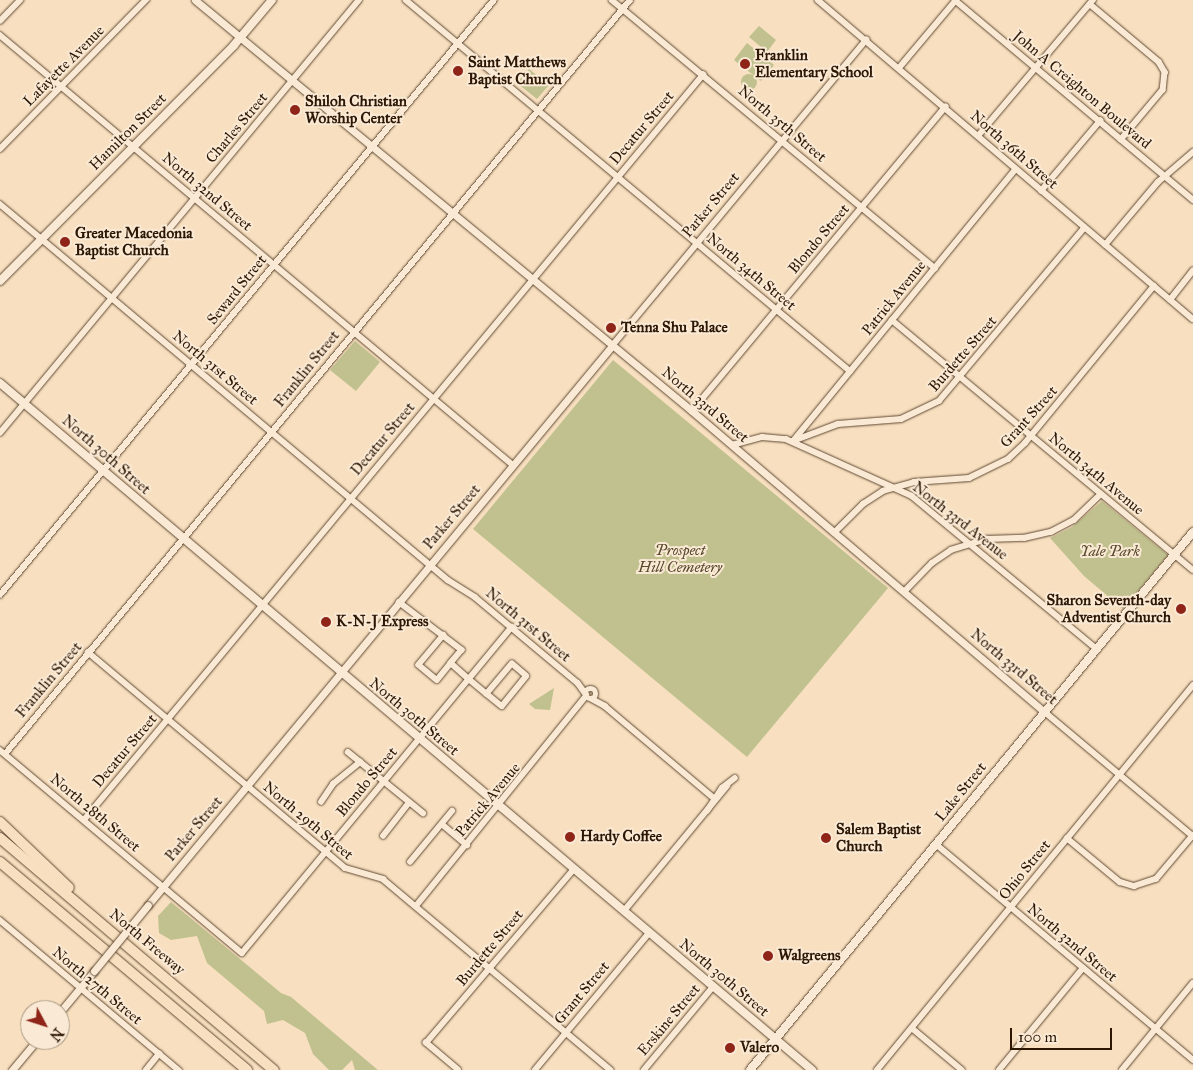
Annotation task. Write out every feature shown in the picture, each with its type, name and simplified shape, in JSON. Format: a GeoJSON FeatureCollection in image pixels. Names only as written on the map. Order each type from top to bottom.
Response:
{"type":"FeatureCollection","features":[{"type":"Feature","properties":{"kind":"highway"},"geometry":{"type":"LineString","coordinates":[[0,822],[125,942]]}},
{"type":"Feature","properties":{"kind":"highway","name":"North Freeway"},"geometry":{"type":"LineString","coordinates":[[0,838],[275,1070]]}},
{"type":"Feature","properties":{"kind":"highway"},"geometry":{"type":"LineString","coordinates":[[0,863],[245,1068]]}},
{"type":"Feature","properties":{"kind":"main road","name":"Hamilton Street"},"geometry":{"type":"LineString","coordinates":[[0,281],[240,38],[272,0]]}},
{"type":"Feature","properties":{"kind":"main road","name":"North 30th Street"},"geometry":{"type":"LineString","coordinates":[[0,384],[261,607],[812,1070]]}},
{"type":"Feature","properties":{"kind":"main road","name":"Lake Street"},"geometry":{"type":"LineString","coordinates":[[750,1070],[1193,532]]}},
{"type":"Feature","properties":{"kind":"street"},"geometry":{"type":"LineString","coordinates":[[0,21],[20,0]]}},
{"type":"Feature","properties":{"kind":"street","name":"Lafayette Avenue"},"geometry":{"type":"LineString","coordinates":[[0,149],[146,0]]}},
{"type":"Feature","properties":{"kind":"street","name":"North 33rd Street"},"geometry":{"type":"LineString","coordinates":[[195,0],[692,411],[1045,712],[1193,835]]}},
{"type":"Feature","properties":{"kind":"street","name":"Charles Street"},"geometry":{"type":"LineString","coordinates":[[0,433],[360,0]]}},
{"type":"Feature","properties":{"kind":"street","name":"North 34th Street"},"geometry":{"type":"LineString","coordinates":[[406,0],[850,371]]}},
{"type":"Feature","properties":{"kind":"street","name":"Seward Street"},"geometry":{"type":"LineString","coordinates":[[0,595],[494,0]]}},
{"type":"Feature","properties":{"kind":"street","name":"North 35th Street"},"geometry":{"type":"LineString","coordinates":[[612,0],[935,268]]}},
{"type":"Feature","properties":{"kind":"street","name":"Franklin Street"},"geometry":{"type":"LineString","coordinates":[[2,752],[182,540],[630,0]]}},
{"type":"Feature","properties":{"kind":"street","name":"North 36th Street"},"geometry":{"type":"LineString","coordinates":[[818,0],[945,107],[1015,170],[1193,319]]}},
{"type":"Feature","properties":{"kind":"street"},"geometry":{"type":"LineString","coordinates":[[899,68],[955,0]]}},
{"type":"Feature","properties":{"kind":"street","name":"John A Creighton Boulevard"},"geometry":{"type":"LineString","coordinates":[[955,0],[1193,200]]}},
{"type":"Feature","properties":{"kind":"street"},"geometry":{"type":"LineString","coordinates":[[978,136],[1091,2],[1159,62],[1165,72],[1163,90],[1121,140]]}},
{"type":"Feature","properties":{"kind":"street","name":"North 32nd Street"},"geometry":{"type":"LineString","coordinates":[[0,35],[513,465]]}},
{"type":"Feature","properties":{"kind":"street","name":"Parker Street"},"geometry":{"type":"LineString","coordinates":[[70,1000],[866,40]]}},
{"type":"Feature","properties":{"kind":"street","name":"Decatur Street"},"geometry":{"type":"LineString","coordinates":[[84,820],[703,75]]}},
{"type":"Feature","properties":{"kind":"street","name":"Blondo Street"},"geometry":{"type":"LineString","coordinates":[[692,411],[945,107]]}},
{"type":"Feature","properties":{"kind":"street"},"geometry":{"type":"LineString","coordinates":[[1041,192],[1100,122]]}},
{"type":"Feature","properties":{"kind":"street"},"geometry":{"type":"LineString","coordinates":[[1105,245],[1166,177],[1193,152]]}},
{"type":"Feature","properties":{"kind":"street","name":"Patrick Avenue"},"geometry":{"type":"LineString","coordinates":[[793,441],[1015,170]]}},
{"type":"Feature","properties":{"kind":"street","name":"North 31st Street"},"geometry":{"type":"LineString","coordinates":[[0,204],[430,565],[512,628],[578,683],[589,697],[605,706],[714,798]]}},
{"type":"Feature","properties":{"kind":"street","name":"Burdette Street"},"geometry":{"type":"LineString","coordinates":[[793,441],[838,424],[912,416],[939,401],[962,378],[1084,228]]}},
{"type":"Feature","properties":{"kind":"street"},"geometry":{"type":"LineString","coordinates":[[1170,300],[1193,271]]}},
{"type":"Feature","properties":{"kind":"street","name":"Grant Street"},"geometry":{"type":"LineString","coordinates":[[834,532],[863,504],[894,487],[980,474],[1008,459],[1031,436],[1154,286]]}},
{"type":"Feature","properties":{"kind":"street","name":"North 34th Avenue"},"geometry":{"type":"LineString","coordinates":[[892,320],[1193,570]]}},
{"type":"Feature","properties":{"kind":"street","name":"North 33rd Avenue"},"geometry":{"type":"LineString","coordinates":[[732,445],[762,437],[793,441],[894,487],[925,505],[1097,649]]}},
{"type":"Feature","properties":{"kind":"street"},"geometry":{"type":"LineString","coordinates":[[904,592],[936,560],[971,543],[1051,532],[1074,520],[1101,494]]}},
{"type":"Feature","properties":{"kind":"street"},"geometry":{"type":"LineString","coordinates":[[399,602],[444,635],[462,650],[437,680],[419,665],[444,635]]}},
{"type":"Feature","properties":{"kind":"street","name":"Blondo Street"},"geometry":{"type":"LineString","coordinates":[[242,953],[512,628]]}},
{"type":"Feature","properties":{"kind":"street","name":"North 29th Street"},"geometry":{"type":"LineString","coordinates":[[88,652],[326,852],[352,872],[380,877],[611,1070]]}},
{"type":"Feature","properties":{"kind":"street"},"geometry":{"type":"LineString","coordinates":[[451,663],[487,694],[502,706],[526,676],[512,664],[487,694]]}},
{"type":"Feature","properties":{"kind":"street","name":"North 31st Street"},"geometry":{"type":"LineString","coordinates":[[578,683],[594,691],[605,706]]}},
{"type":"Feature","properties":{"kind":"street","name":"Ohio Street"},"geometry":{"type":"LineString","coordinates":[[876,1070],[1193,686]]}},
{"type":"Feature","properties":{"kind":"street","name":"Patrick Avenue"},"geometry":{"type":"LineString","coordinates":[[416,906],[594,691]]}},
{"type":"Feature","properties":{"kind":"street","name":"North 28th Street"},"geometry":{"type":"LineString","coordinates":[[2,752],[242,953]]}},
{"type":"Feature","properties":{"kind":"street"},"geometry":{"type":"LineString","coordinates":[[348,752],[384,781],[408,804],[423,813]]}},
{"type":"Feature","properties":{"kind":"street"},"geometry":{"type":"LineString","coordinates":[[321,802],[333,784],[360,762]]}},
{"type":"Feature","properties":{"kind":"street"},"geometry":{"type":"LineString","coordinates":[[707,811],[714,798],[735,778]]}},
{"type":"Feature","properties":{"kind":"street"},"geometry":{"type":"LineString","coordinates":[[624,912],[727,786]]}},
{"type":"Feature","properties":{"kind":"street"},"geometry":{"type":"LineString","coordinates":[[383,836],[408,804]]}},
{"type":"Feature","properties":{"kind":"street"},"geometry":{"type":"LineString","coordinates":[[410,862],[452,811]]}},
{"type":"Feature","properties":{"kind":"street"},"geometry":{"type":"LineString","coordinates":[[442,824],[467,845]]}},
{"type":"Feature","properties":{"kind":"street"},"geometry":{"type":"LineString","coordinates":[[1068,838],[1120,882],[1134,886],[1156,879],[1193,835]]}},
{"type":"Feature","properties":{"kind":"street","name":"North 32nd Street"},"geometry":{"type":"LineString","coordinates":[[936,844],[1193,1060]]}},
{"type":"Feature","properties":{"kind":"street","name":"Burdette Street"},"geometry":{"type":"LineString","coordinates":[[458,1070],[426,1044],[574,869]]}},
{"type":"Feature","properties":{"kind":"street","name":"North 27th Street"},"geometry":{"type":"LineString","coordinates":[[0,922],[179,1070]]}},
{"type":"Feature","properties":{"kind":"street","name":"Grant Street"},"geometry":{"type":"LineString","coordinates":[[535,1070],[649,932]]}},
{"type":"Feature","properties":{"kind":"street"},"geometry":{"type":"LineString","coordinates":[[999,1070],[1083,968]]}},
{"type":"Feature","properties":{"kind":"street"},"geometry":{"type":"LineString","coordinates":[[1122,1070],[1193,983]]}},
{"type":"Feature","properties":{"kind":"street","name":"Erskine Street"},"geometry":{"type":"LineString","coordinates":[[644,1070],[713,987]]}},
{"type":"Feature","properties":{"kind":"street"},"geometry":{"type":"LineString","coordinates":[[912,1028],[962,1070]]}},
{"type":"Feature","properties":{"kind":"street"},"geometry":{"type":"LineString","coordinates":[[12,1070],[28,1050]]}},
{"type":"Feature","properties":{"kind":"street"},"geometry":{"type":"LineString","coordinates":[[146,1070],[159,1054]]}},
{"type":"Feature","properties":{"kind":"green space"},"geometry":{"type":"Polygon","coordinates":[[[759,26],[776,40],[767,52],[749,37],[759,26]]]}},
{"type":"Feature","properties":{"kind":"green space"},"geometry":{"type":"Polygon","coordinates":[[[747,43],[774,65],[761,81],[734,60],[747,43]]]}},
{"type":"Feature","properties":{"kind":"green space"},"geometry":{"type":"Polygon","coordinates":[[[529,69],[549,85],[537,99],[517,83],[529,69]]]}},
{"type":"Feature","properties":{"kind":"green space"},"geometry":{"type":"Polygon","coordinates":[[[746,74],[752,74],[757,79],[755,88],[746,90],[741,85],[741,79],[746,74]]]}},
{"type":"Feature","properties":{"kind":"green space"},"geometry":{"type":"Polygon","coordinates":[[[355,341],[380,362],[356,391],[330,370],[355,341]]]}},
{"type":"Feature","properties":{"kind":"green space","name":"Prospect Hill Cemetery"},"geometry":{"type":"Polygon","coordinates":[[[613,360],[888,588],[747,757],[473,529],[613,360]]]}},
{"type":"Feature","properties":{"kind":"green space","name":"Yale Park"},"geometry":{"type":"Polygon","coordinates":[[[1102,501],[1168,555],[1123,609],[1084,576],[1050,538],[1072,527],[1102,501]]]}},
{"type":"Feature","properties":{"kind":"green space"},"geometry":{"type":"Polygon","coordinates":[[[554,688],[550,710],[535,709],[529,704],[554,688]]]}},
{"type":"Feature","properties":{"kind":"green space"},"geometry":{"type":"Polygon","coordinates":[[[171,902],[281,993],[291,997],[378,1070],[355,1070],[352,1060],[342,1070],[329,1070],[313,1054],[305,1033],[283,1020],[267,1024],[264,1011],[207,963],[197,936],[171,940],[159,933],[158,916],[171,902]]]}},
{"type":"Feature","properties":{"kind":"place","name":"Franklin Elementary School"},"geometry":{"type":"Point","coordinates":[745,64]}},
{"type":"Feature","properties":{"kind":"place","name":"Saint Matthews Baptist Church"},"geometry":{"type":"Point","coordinates":[458,71]}},
{"type":"Feature","properties":{"kind":"place","name":"Shiloh Christian Worship Center"},"geometry":{"type":"Point","coordinates":[295,110]}},
{"type":"Feature","properties":{"kind":"place","name":"Greater Macedonia Baptist Church"},"geometry":{"type":"Point","coordinates":[65,242]}},
{"type":"Feature","properties":{"kind":"place","name":"Tenna Shu Palace"},"geometry":{"type":"Point","coordinates":[611,328]}},
{"type":"Feature","properties":{"kind":"place","name":"Sharon Seventh-day Adventist Church"},"geometry":{"type":"Point","coordinates":[1181,609]}},
{"type":"Feature","properties":{"kind":"place","name":"K-N-J Express"},"geometry":{"type":"Point","coordinates":[326,622]}},
{"type":"Feature","properties":{"kind":"place","name":"Hardy Coffee"},"geometry":{"type":"Point","coordinates":[570,837]}},
{"type":"Feature","properties":{"kind":"place","name":"Salem Baptist Church"},"geometry":{"type":"Point","coordinates":[826,838]}},
{"type":"Feature","properties":{"kind":"place","name":"Walgreens"},"geometry":{"type":"Point","coordinates":[768,956]}},
{"type":"Feature","properties":{"kind":"place","name":"Valero"},"geometry":{"type":"Point","coordinates":[730,1048]}}]}
